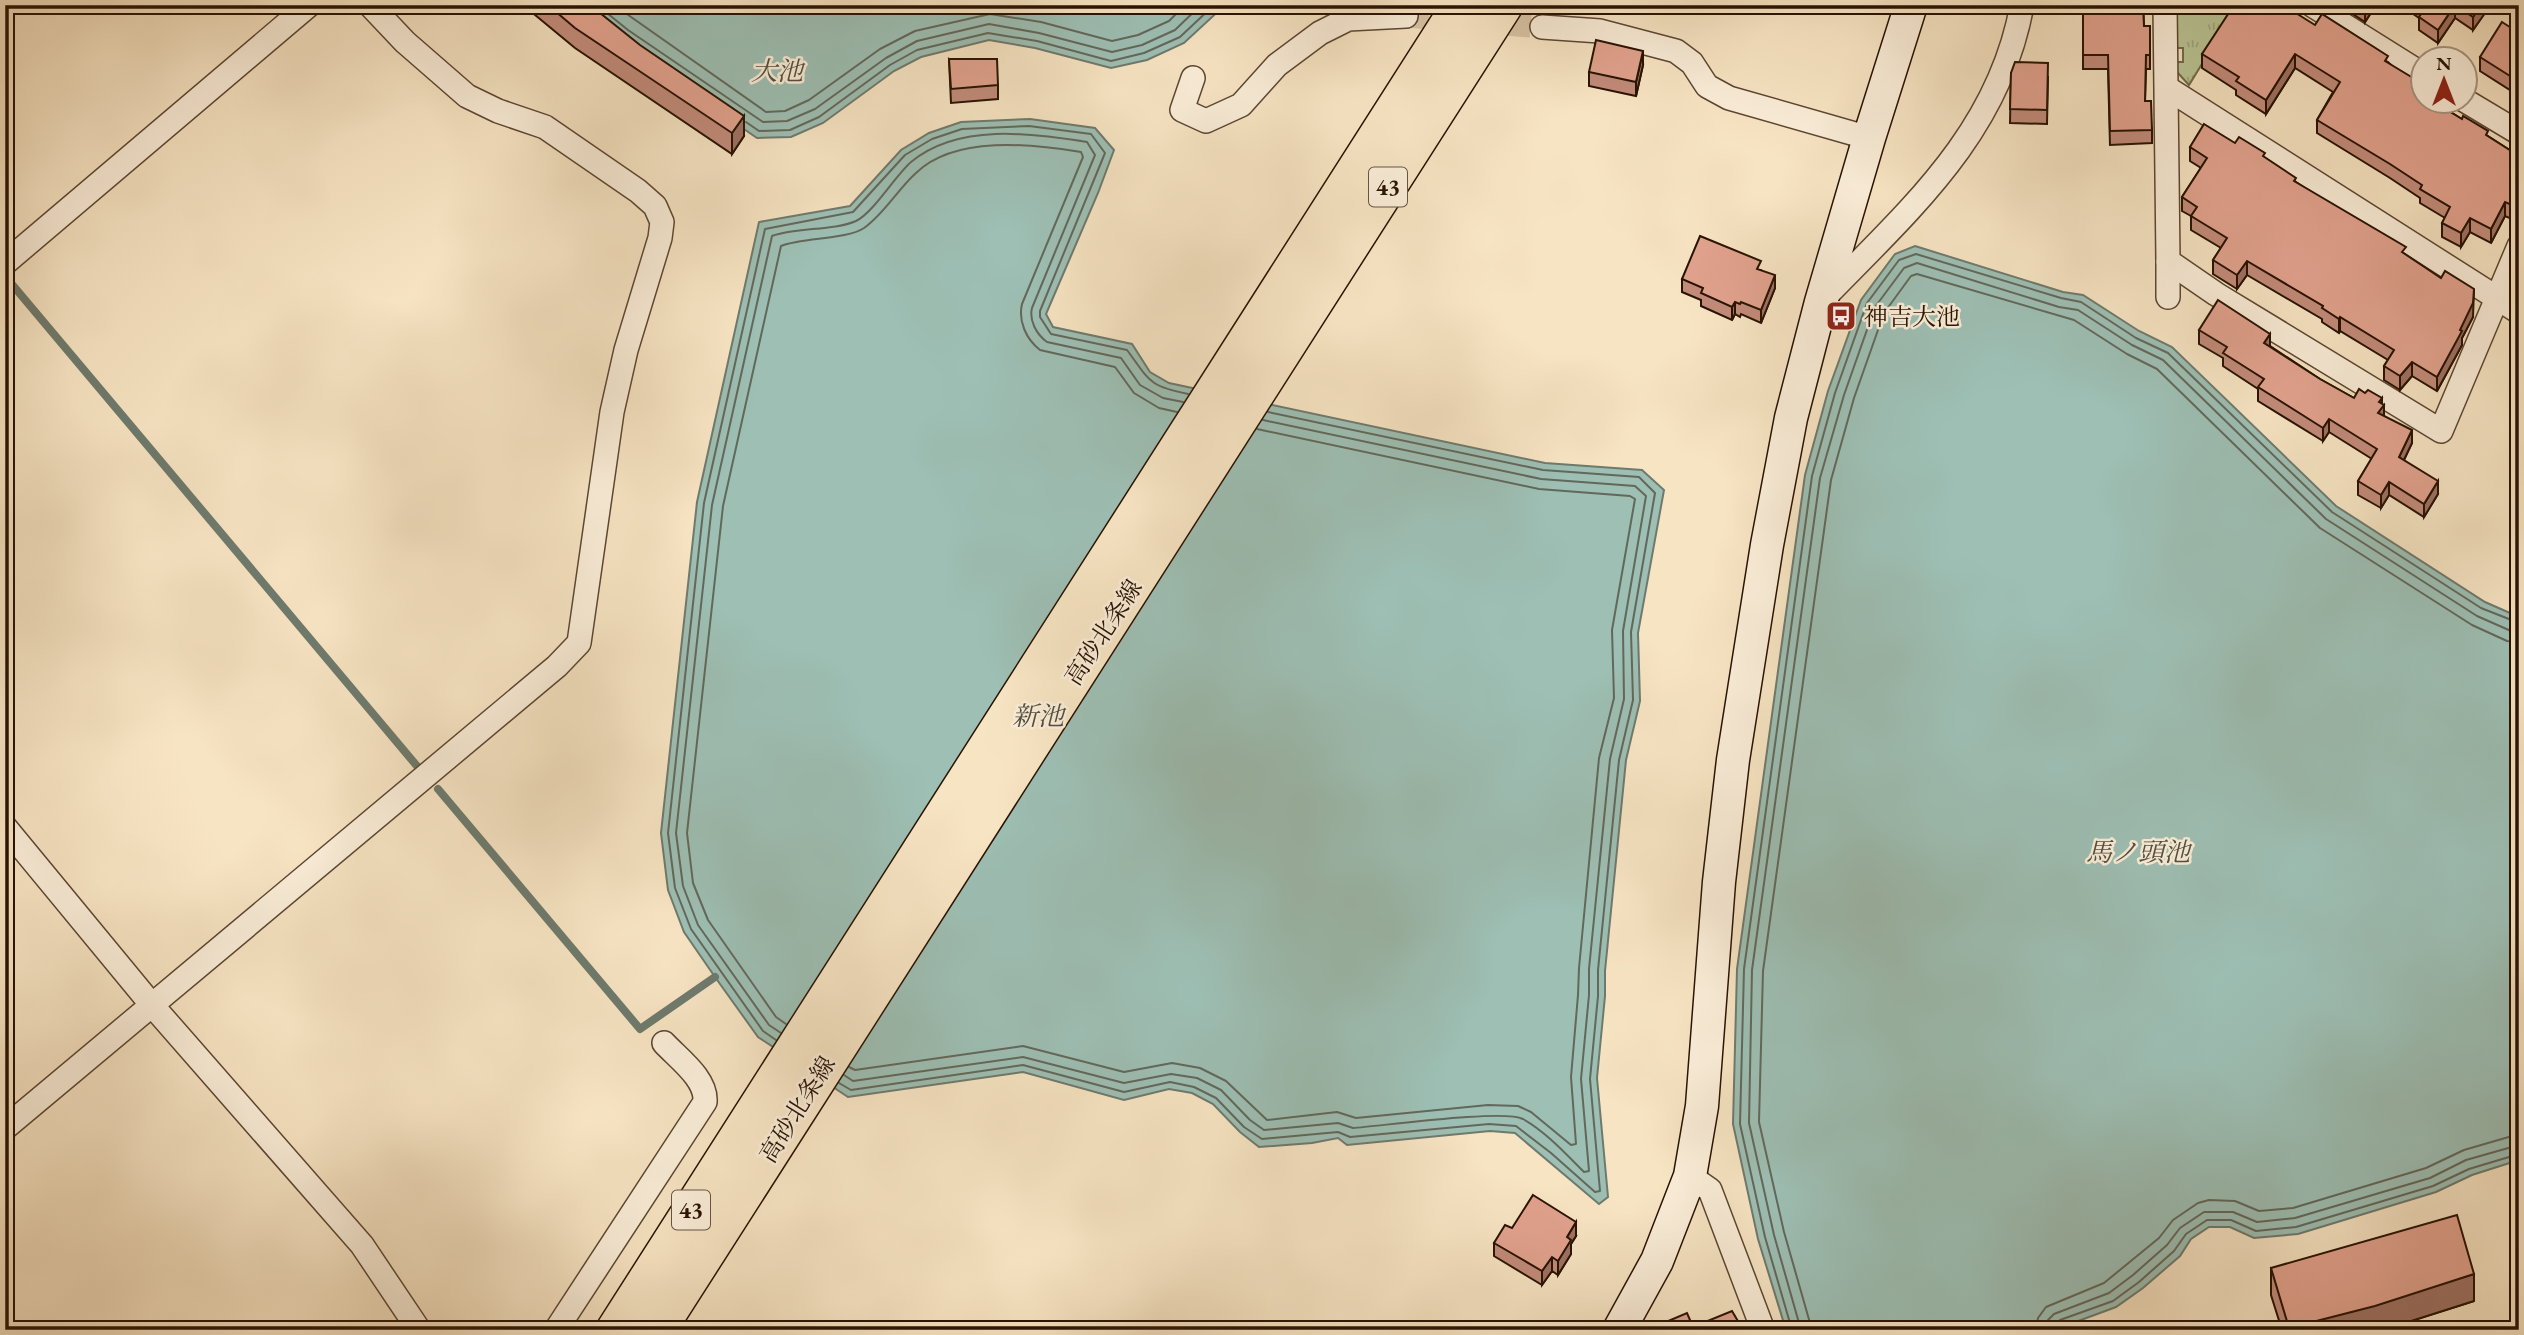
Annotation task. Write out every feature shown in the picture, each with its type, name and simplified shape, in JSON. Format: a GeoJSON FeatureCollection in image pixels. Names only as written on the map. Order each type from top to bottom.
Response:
{"type":"FeatureCollection","features":[{"type":"Feature","properties":{"kind":"main road","name":"高砂北条線"},"geometry":{"type":"LineString","coordinates":[[657,1330],[783,1098],[1244,344],[1461,5]]}},
{"type":"Feature","properties":{"kind":"main road","name":"高砂北条線"},"geometry":{"type":"LineString","coordinates":[[615,1330],[783,1098],[1272,368],[1504,5]]}},
{"type":"Feature","properties":{"kind":"street"},"geometry":{"type":"LineString","coordinates":[[5,263],[309,5]]}},
{"type":"Feature","properties":{"kind":"street"},"geometry":{"type":"LineString","coordinates":[[5,1128],[557,666],[579,643],[612,412],[626,351],[660,238],[662,222],[655,206],[638,191],[555,133],[467,96],[405,42],[370,5]]}},
{"type":"Feature","properties":{"kind":"street"},"geometry":{"type":"LineString","coordinates":[[1619,1330],[1657,1261],[1690,1176],[1702,1106],[1719,882],[1733,760],[1767,545],[1791,418],[1821,302],[1911,5]]}},
{"type":"Feature","properties":{"kind":"street"},"geometry":{"type":"LineString","coordinates":[[1821,302],[1945,171],[1977,125],[2003,71],[2022,5]]}},
{"type":"Feature","properties":{"kind":"street"},"geometry":{"type":"LineString","coordinates":[[2165,5],[2168,297]]}},
{"type":"Feature","properties":{"kind":"street"},"geometry":{"type":"LineString","coordinates":[[2312,5],[2408,65]]}},
{"type":"Feature","properties":{"kind":"street"},"geometry":{"type":"LineString","coordinates":[[1194,78],[1182,110],[1206,121],[1241,104],[1277,65],[1320,33],[1348,19],[1406,16]]}},
{"type":"Feature","properties":{"kind":"street"},"geometry":{"type":"LineString","coordinates":[[1542,27],[1600,31],[1676,51],[1692,63],[1707,86],[1729,98],[1869,138]]}},
{"type":"Feature","properties":{"kind":"street"},"geometry":{"type":"LineString","coordinates":[[2167,88],[2519,312]]}},
{"type":"Feature","properties":{"kind":"street"},"geometry":{"type":"LineString","coordinates":[[2478,108],[2519,134]]}},
{"type":"Feature","properties":{"kind":"street"},"geometry":{"type":"LineString","coordinates":[[2168,261],[2216,294],[2441,431],[2519,246]]}},
{"type":"Feature","properties":{"kind":"street"},"geometry":{"type":"LineString","coordinates":[[5,827],[151,1004],[362,1245],[419,1330]]}},
{"type":"Feature","properties":{"kind":"street"},"geometry":{"type":"LineString","coordinates":[[556,1330],[705,1102],[706,1093],[701,1082],[664,1044]]}},
{"type":"Feature","properties":{"kind":"street"},"geometry":{"type":"LineString","coordinates":[[1690,1176],[1710,1190],[1763,1330]]}},
{"type":"Feature","properties":{"kind":"green space"},"geometry":{"type":"Polygon","coordinates":[[[2174,5],[2238,5],[2189,85],[2177,72],[2175,62],[2183,62],[2183,48],[2175,48],[2174,5]]]}},
{"type":"Feature","properties":{"kind":"water","name":"大池"},"geometry":{"type":"Polygon","coordinates":[[[572,5],[1225,5],[1184,43],[1147,60],[1111,68],[1035,48],[989,40],[921,57],[894,71],[823,123],[791,137],[757,138],[619,43],[572,5]]]}},
{"type":"Feature","properties":{"kind":"water","name":"新池"},"geometry":{"type":"Polygon","coordinates":[[[1030,119],[1095,128],[1114,150],[1046,314],[1053,327],[1132,344],[1150,372],[1169,383],[1545,463],[1642,470],[1664,490],[1638,633],[1640,701],[1626,760],[1605,971],[1597,1078],[1608,1197],[1599,1204],[1515,1133],[1490,1131],[1347,1145],[1338,1138],[1259,1147],[1213,1104],[1192,1093],[1169,1089],[1124,1100],[1023,1072],[848,1097],[758,1037],[684,932],[668,890],[661,833],[697,502],[759,222],[850,206],[901,150],[929,133],[961,122],[1030,119]]]}},
{"type":"Feature","properties":{"kind":"water","name":"馬ノ頭池"},"geometry":{"type":"Polygon","coordinates":[[[1915,246],[2063,292],[2083,295],[2139,331],[2172,347],[2336,506],[2485,602],[2519,617],[2519,1160],[2472,1175],[2436,1192],[2298,1234],[2254,1238],[2230,1227],[2209,1227],[2191,1239],[2180,1256],[2143,1288],[2116,1307],[2054,1330],[1786,1330],[1758,1239],[1733,1124],[1737,969],[1805,475],[1828,391],[1861,300],[1895,254],[1915,246]]]}},
{"type":"Feature","properties":{"kind":"building"},"geometry":{"type":"Polygon","coordinates":[[[548,5],[590,5],[640,45],[744,116],[732,133],[575,28],[548,5]]]}},
{"type":"Feature","properties":{"kind":"building"},"geometry":{"type":"Polygon","coordinates":[[[2083,5],[2143,5],[2144,26],[2150,26],[2145,101],[2151,101],[2152,130],[2110,131],[2108,55],[2083,55],[2083,5]]]}},
{"type":"Feature","properties":{"kind":"building"},"geometry":{"type":"Polygon","coordinates":[[[2234,5],[2283,5],[2315,25],[2322,14],[2388,56],[2385,61],[2408,75],[2408,116],[2457,116],[2462,119],[2463,116],[2488,131],[2486,135],[2519,156],[2519,163],[2513,171],[2519,174],[2519,208],[2505,202],[2491,229],[2470,218],[2461,233],[2442,223],[2450,207],[2420,189],[2422,185],[2317,120],[2340,82],[2295,54],[2266,100],[2236,81],[2239,77],[2202,54],[2234,5]]]}},
{"type":"Feature","properties":{"kind":"building"},"geometry":{"type":"Polygon","coordinates":[[[2420,5],[2455,5],[2438,30],[2419,17],[2425,8],[2420,5]]]}},
{"type":"Feature","properties":{"kind":"building"},"geometry":{"type":"Polygon","coordinates":[[[2455,5],[2481,5],[2473,17],[2455,5]]]}},
{"type":"Feature","properties":{"kind":"building"},"geometry":{"type":"Polygon","coordinates":[[[2502,22],[2519,33],[2519,71],[2515,69],[2510,76],[2480,57],[2502,22]]]}},
{"type":"Feature","properties":{"kind":"building"},"geometry":{"type":"Polygon","coordinates":[[[1596,40],[1643,51],[1636,82],[1589,72],[1596,40]]]}},
{"type":"Feature","properties":{"kind":"building"},"geometry":{"type":"Polygon","coordinates":[[[949,59],[997,59],[998,85],[951,89],[949,59]]]}},
{"type":"Feature","properties":{"kind":"building"},"geometry":{"type":"Polygon","coordinates":[[[2015,62],[2048,63],[2047,110],[2010,109],[2011,73],[2015,62]]]}},
{"type":"Feature","properties":{"kind":"building"},"geometry":{"type":"Polygon","coordinates":[[[2204,124],[2235,143],[2239,137],[2265,153],[2263,156],[2296,178],[2294,181],[2406,247],[2402,252],[2441,278],[2445,271],[2474,289],[2473,303],[2460,330],[2462,331],[2437,377],[2412,362],[2400,376],[2384,366],[2394,350],[2247,261],[2237,275],[2213,260],[2227,238],[2191,216],[2197,207],[2182,197],[2207,158],[2190,147],[2204,124]]]}},
{"type":"Feature","properties":{"kind":"building"},"geometry":{"type":"Polygon","coordinates":[[[1700,236],[1761,261],[1757,269],[1775,275],[1761,310],[1741,302],[1735,302],[1732,307],[1701,293],[1703,288],[1682,279],[1700,236]]]}},
{"type":"Feature","properties":{"kind":"building"},"geometry":{"type":"Polygon","coordinates":[[[2218,300],[2270,334],[2264,343],[2320,379],[2354,398],[2359,389],[2365,393],[2368,390],[2382,398],[2379,402],[2384,405],[2378,413],[2412,430],[2399,457],[2438,481],[2424,504],[2389,482],[2381,495],[2358,481],[2377,449],[2329,419],[2323,428],[2258,387],[2264,379],[2223,353],[2227,347],[2199,330],[2218,300]]]}},
{"type":"Feature","properties":{"kind":"building"},"geometry":{"type":"Polygon","coordinates":[[[1533,1195],[1576,1222],[1567,1237],[1571,1240],[1558,1261],[1552,1257],[1542,1271],[1494,1243],[1505,1225],[1512,1228],[1533,1195]]]}},
{"type":"Feature","properties":{"kind":"building"},"geometry":{"type":"Polygon","coordinates":[[[2457,1215],[2474,1274],[2375,1306],[2289,1328],[2271,1268],[2457,1215]]]}},
{"type":"Feature","properties":{"kind":"building"},"geometry":{"type":"Polygon","coordinates":[[[1732,1311],[1742,1330],[1647,1330],[1687,1313],[1693,1327],[1732,1311]]]}},
{"type":"Feature","properties":{"kind":"waterway"},"geometry":{"type":"LineString","coordinates":[[5,276],[417,766]]}},
{"type":"Feature","properties":{"kind":"waterway"},"geometry":{"type":"LineString","coordinates":[[438,789],[640,1029],[715,977]]}},
{"type":"Feature","properties":{"kind":"tunnel"},"geometry":{"type":"LineString","coordinates":[[1406,16],[1542,27]]}},
{"type":"Feature","properties":{"kind":"place","name":"神吉大池"},"geometry":{"type":"Point","coordinates":[1841,316]}}]}
